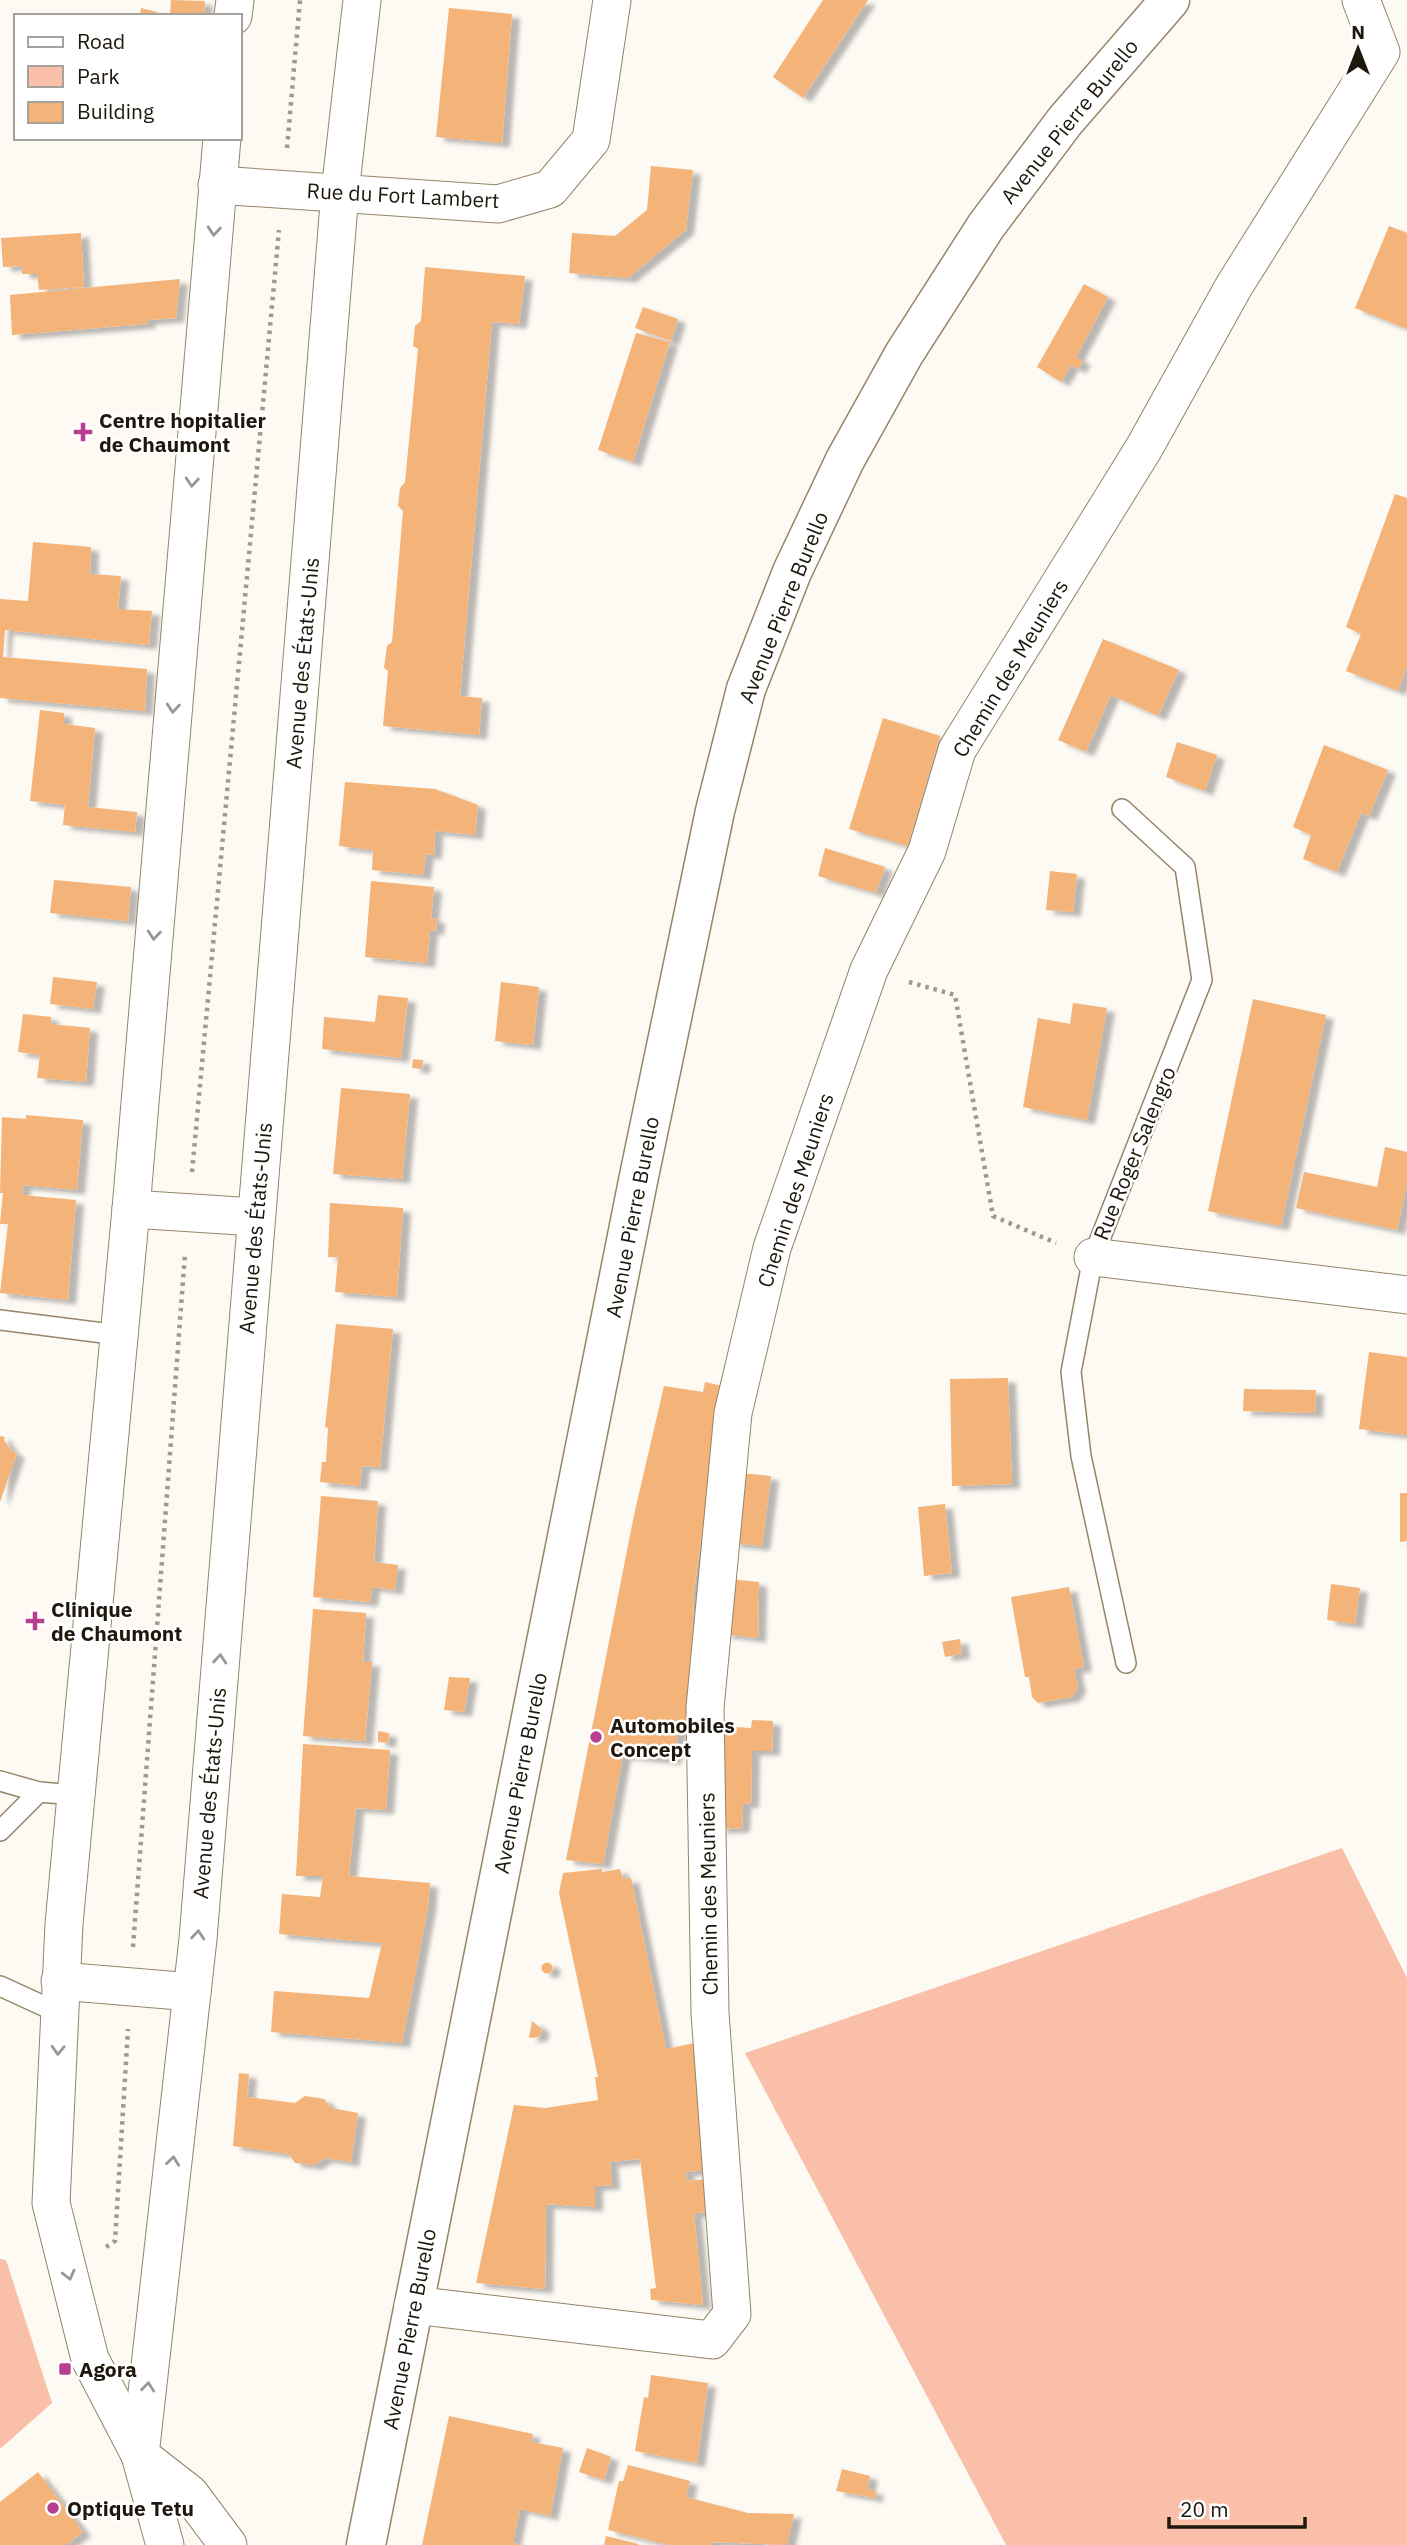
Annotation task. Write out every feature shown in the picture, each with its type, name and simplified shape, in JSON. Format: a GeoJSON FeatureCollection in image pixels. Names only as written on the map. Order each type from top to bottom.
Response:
{"type":"FeatureCollection","features":[{"type":"Feature","properties":{"kind":"main road","name":"Avenue Pierre Burello"},"geometry":{"type":"LineString","coordinates":[[366,2545],[638,1181],[715,811],[746,689],[792,572],[845,460],[904,354],[986,226],[1065,121],[1170,0]]}},
{"type":"Feature","properties":{"kind":"street","name":"Avenue des États-Unis"},"geometry":{"type":"LineString","coordinates":[[140,2455],[192,1992],[340,192],[362,0]]}},
{"type":"Feature","properties":{"kind":"street","name":"Rue du Fort Lambert"},"geometry":{"type":"LineString","coordinates":[[218,185],[498,204],[550,189],[591,139],[612,0]]}},
{"type":"Feature","properties":{"kind":"street","name":"Chemin des Meuniers"},"geometry":{"type":"LineString","coordinates":[[413,2305],[712,2340],[732,2314],[710,2013],[705,1708],[733,1413],[772,1248],[869,970],[927,850],[957,750],[1144,448],[1234,286],[1381,52],[1361,0]]}},
{"type":"Feature","properties":{"kind":"street","name":"Avenue des États-Unis"},"geometry":{"type":"LineString","coordinates":[[165,2545],[140,2455],[90,2359],[51,2203],[60,1997],[76,1795],[131,1209],[222,140]]}},
{"type":"Feature","properties":{"kind":"street"},"geometry":{"type":"LineString","coordinates":[[131,1209],[256,1217]]}},
{"type":"Feature","properties":{"kind":"street","name":"Rue Roger Salengro"},"geometry":{"type":"LineString","coordinates":[[1093,1258],[1407,1295]]}},
{"type":"Feature","properties":{"kind":"street"},"geometry":{"type":"LineString","coordinates":[[60,1997],[130,1987],[192,1992]]}},
{"type":"Feature","properties":{"kind":"street","name":"Avenue des États-Unis"},"geometry":{"type":"LineString","coordinates":[[140,2455],[190,2494],[228,2545]]}},
{"type":"Feature","properties":{"kind":"lane","name":"Rue Roger Salengro"},"geometry":{"type":"LineString","coordinates":[[1093,1258],[1202,980],[1185,867],[1122,809]]}},
{"type":"Feature","properties":{"kind":"lane"},"geometry":{"type":"LineString","coordinates":[[1093,1258],[1071,1372],[1081,1456],[1126,1663]]}},
{"type":"Feature","properties":{"kind":"lane"},"geometry":{"type":"LineString","coordinates":[[0,1320],[119,1335]]}},
{"type":"Feature","properties":{"kind":"lane"},"geometry":{"type":"LineString","coordinates":[[0,1781],[39,1792],[76,1795]]}},
{"type":"Feature","properties":{"kind":"lane"},"geometry":{"type":"LineString","coordinates":[[0,1831],[39,1792]]}},
{"type":"Feature","properties":{"kind":"lane"},"geometry":{"type":"LineString","coordinates":[[0,1986],[60,1997]]}},
{"type":"Feature","properties":{"kind":"path"},"geometry":{"type":"LineString","coordinates":[[69,2274],[115,2241],[130,1987],[188,1213],[300,0]]}},
{"type":"Feature","properties":{"kind":"path"},"geometry":{"type":"LineString","coordinates":[[869,970],[955,995],[993,1216],[1093,1258]]}},
{"type":"Feature","properties":{"kind":"green space"},"geometry":{"type":"Polygon","coordinates":[[[1342,1848],[1407,1978],[1407,2545],[1006,2545],[745,2053],[1342,1848]]]}},
{"type":"Feature","properties":{"kind":"green space"},"geometry":{"type":"Polygon","coordinates":[[[0,2259],[6,2260],[52,2403],[0,2449],[0,2259]]]}},
{"type":"Feature","properties":{"kind":"building"},"geometry":{"type":"Polygon","coordinates":[[[171,0],[205,1],[204,14],[170,14],[171,0]]]}},
{"type":"Feature","properties":{"kind":"building"},"geometry":{"type":"Polygon","coordinates":[[[823,0],[868,0],[803,98],[773,77],[823,0]]]}},
{"type":"Feature","properties":{"kind":"building"},"geometry":{"type":"Polygon","coordinates":[[[141,8],[157,12],[157,14],[140,14],[141,8]]]}},
{"type":"Feature","properties":{"kind":"building"},"geometry":{"type":"Polygon","coordinates":[[[449,8],[512,14],[502,143],[436,137],[449,8]]]}},
{"type":"Feature","properties":{"kind":"building"},"geometry":{"type":"Polygon","coordinates":[[[651,166],[693,170],[686,230],[628,278],[569,273],[572,233],[615,236],[647,210],[651,166]]]}},
{"type":"Feature","properties":{"kind":"building"},"geometry":{"type":"Polygon","coordinates":[[[1389,226],[1407,233],[1407,329],[1355,308],[1389,226]]]}},
{"type":"Feature","properties":{"kind":"building"},"geometry":{"type":"Polygon","coordinates":[[[81,233],[84,287],[39,290],[37,274],[22,274],[22,266],[3,267],[1,238],[81,233]]]}},
{"type":"Feature","properties":{"kind":"building"},"geometry":{"type":"Polygon","coordinates":[[[425,267],[525,276],[519,324],[492,322],[460,696],[482,698],[479,735],[383,726],[388,671],[384,668],[387,646],[392,642],[403,511],[398,506],[400,488],[405,482],[418,349],[413,346],[415,326],[421,321],[425,267]]]}},
{"type":"Feature","properties":{"kind":"building"},"geometry":{"type":"Polygon","coordinates":[[[180,279],[176,318],[148,320],[147,324],[12,335],[10,295],[180,279]]]}},
{"type":"Feature","properties":{"kind":"building"},"geometry":{"type":"Polygon","coordinates":[[[1084,284],[1108,297],[1076,357],[1083,361],[1078,369],[1071,365],[1061,382],[1037,367],[1084,284]]]}},
{"type":"Feature","properties":{"kind":"building"},"geometry":{"type":"Polygon","coordinates":[[[643,307],[678,319],[671,341],[635,328],[643,307]]]}},
{"type":"Feature","properties":{"kind":"building"},"geometry":{"type":"Polygon","coordinates":[[[636,333],[670,342],[633,462],[598,450],[636,333]]]}},
{"type":"Feature","properties":{"kind":"building"},"geometry":{"type":"Polygon","coordinates":[[[1395,494],[1407,498],[1407,665],[1398,691],[1346,671],[1361,634],[1346,627],[1395,494]]]}},
{"type":"Feature","properties":{"kind":"building"},"geometry":{"type":"Polygon","coordinates":[[[33,542],[91,547],[90,574],[121,576],[118,609],[152,611],[149,645],[5,630],[3,657],[147,669],[145,711],[0,698],[0,599],[28,601],[33,542]]]}},
{"type":"Feature","properties":{"kind":"building"},"geometry":{"type":"Polygon","coordinates":[[[1103,639],[1179,670],[1158,716],[1111,695],[1086,752],[1058,740],[1103,639]]]}},
{"type":"Feature","properties":{"kind":"building"},"geometry":{"type":"Polygon","coordinates":[[[40,710],[64,713],[64,724],[95,728],[88,807],[137,812],[135,832],[63,825],[65,805],[30,801],[40,710]]]}},
{"type":"Feature","properties":{"kind":"building"},"geometry":{"type":"Polygon","coordinates":[[[883,718],[940,736],[908,846],[849,829],[883,718]]]}},
{"type":"Feature","properties":{"kind":"building"},"geometry":{"type":"Polygon","coordinates":[[[1177,742],[1217,755],[1205,791],[1166,777],[1177,742]]]}},
{"type":"Feature","properties":{"kind":"building"},"geometry":{"type":"Polygon","coordinates":[[[1324,745],[1388,770],[1369,816],[1361,813],[1337,872],[1303,859],[1311,835],[1293,827],[1324,745]]]}},
{"type":"Feature","properties":{"kind":"building"},"geometry":{"type":"Polygon","coordinates":[[[345,782],[435,789],[478,805],[475,835],[435,831],[434,855],[426,854],[423,875],[372,870],[373,850],[339,846],[345,782]]]}},
{"type":"Feature","properties":{"kind":"building"},"geometry":{"type":"Polygon","coordinates":[[[825,848],[885,867],[876,893],[818,876],[825,848]]]}},
{"type":"Feature","properties":{"kind":"building"},"geometry":{"type":"Polygon","coordinates":[[[1050,871],[1077,874],[1073,912],[1046,910],[1050,871]]]}},
{"type":"Feature","properties":{"kind":"building"},"geometry":{"type":"Polygon","coordinates":[[[54,880],[131,887],[128,921],[50,913],[54,880]]]}},
{"type":"Feature","properties":{"kind":"building"},"geometry":{"type":"Polygon","coordinates":[[[371,881],[434,887],[431,918],[437,919],[436,931],[430,930],[427,963],[365,957],[371,881]]]}},
{"type":"Feature","properties":{"kind":"building"},"geometry":{"type":"Polygon","coordinates":[[[53,977],[97,982],[93,1009],[50,1004],[53,977]]]}},
{"type":"Feature","properties":{"kind":"building"},"geometry":{"type":"Polygon","coordinates":[[[501,982],[539,987],[533,1045],[495,1041],[501,982]]]}},
{"type":"Feature","properties":{"kind":"building"},"geometry":{"type":"Polygon","coordinates":[[[378,995],[408,998],[401,1058],[322,1049],[324,1017],[375,1022],[378,995]]]}},
{"type":"Feature","properties":{"kind":"building"},"geometry":{"type":"Polygon","coordinates":[[[1253,999],[1326,1015],[1281,1226],[1208,1211],[1253,999]]]}},
{"type":"Feature","properties":{"kind":"building"},"geometry":{"type":"Polygon","coordinates":[[[1073,1003],[1107,1008],[1087,1120],[1023,1107],[1038,1018],[1070,1024],[1073,1003]]]}},
{"type":"Feature","properties":{"kind":"building"},"geometry":{"type":"Polygon","coordinates":[[[23,1014],[51,1017],[51,1024],[90,1028],[86,1082],[37,1078],[40,1055],[18,1052],[23,1014]]]}},
{"type":"Feature","properties":{"kind":"building"},"geometry":{"type":"Polygon","coordinates":[[[413,1059],[423,1060],[422,1069],[412,1068],[413,1059]]]}},
{"type":"Feature","properties":{"kind":"building"},"geometry":{"type":"Polygon","coordinates":[[[341,1088],[410,1094],[402,1179],[333,1174],[341,1088]]]}},
{"type":"Feature","properties":{"kind":"building"},"geometry":{"type":"Polygon","coordinates":[[[26,1115],[83,1120],[77,1190],[23,1185],[22,1195],[76,1200],[68,1300],[0,1293],[8,1224],[0,1224],[3,1193],[0,1193],[2,1117],[26,1119],[26,1115]]]}},
{"type":"Feature","properties":{"kind":"building"},"geometry":{"type":"Polygon","coordinates":[[[1385,1147],[1407,1152],[1407,1184],[1397,1230],[1296,1208],[1304,1172],[1377,1187],[1385,1147]]]}},
{"type":"Feature","properties":{"kind":"building"},"geometry":{"type":"Polygon","coordinates":[[[330,1203],[403,1208],[397,1297],[335,1292],[338,1257],[328,1257],[330,1203]]]}},
{"type":"Feature","properties":{"kind":"building"},"geometry":{"type":"Polygon","coordinates":[[[336,1324],[393,1329],[380,1467],[362,1466],[360,1486],[320,1482],[322,1462],[326,1462],[328,1428],[325,1427],[336,1324]]]}},
{"type":"Feature","properties":{"kind":"building"},"geometry":{"type":"Polygon","coordinates":[[[1369,1352],[1407,1357],[1407,1435],[1359,1429],[1369,1352]]]}},
{"type":"Feature","properties":{"kind":"building"},"geometry":{"type":"Polygon","coordinates":[[[1008,1378],[1012,1484],[952,1486],[950,1379],[1008,1378]]]}},
{"type":"Feature","properties":{"kind":"building"},"geometry":{"type":"Polygon","coordinates":[[[705,1382],[722,1386],[694,1591],[689,1725],[680,1725],[673,1760],[623,1755],[603,1864],[566,1860],[634,1515],[664,1386],[703,1392],[705,1382]]]}},
{"type":"Feature","properties":{"kind":"building"},"geometry":{"type":"Polygon","coordinates":[[[1244,1389],[1316,1390],[1315,1413],[1243,1411],[1244,1389]]]}},
{"type":"Feature","properties":{"kind":"building"},"geometry":{"type":"Polygon","coordinates":[[[0,1436],[5,1437],[4,1440],[13,1452],[17,1453],[0,1502],[0,1436]]]}},
{"type":"Feature","properties":{"kind":"building"},"geometry":{"type":"Polygon","coordinates":[[[739,1473],[771,1476],[762,1546],[732,1543],[739,1473]]]}},
{"type":"Feature","properties":{"kind":"building"},"geometry":{"type":"Polygon","coordinates":[[[1400,1493],[1407,1493],[1407,1541],[1400,1542],[1400,1493]]]}},
{"type":"Feature","properties":{"kind":"building"},"geometry":{"type":"Polygon","coordinates":[[[321,1496],[378,1501],[374,1562],[398,1565],[395,1590],[372,1587],[370,1602],[313,1597],[321,1496]]]}},
{"type":"Feature","properties":{"kind":"building"},"geometry":{"type":"Polygon","coordinates":[[[945,1504],[952,1573],[924,1576],[918,1507],[945,1504]]]}},
{"type":"Feature","properties":{"kind":"building"},"geometry":{"type":"Polygon","coordinates":[[[729,1579],[759,1582],[758,1638],[724,1634],[729,1579]]]}},
{"type":"Feature","properties":{"kind":"building"},"geometry":{"type":"Polygon","coordinates":[[[1331,1584],[1360,1588],[1355,1624],[1327,1620],[1331,1584]]]}},
{"type":"Feature","properties":{"kind":"building"},"geometry":{"type":"Polygon","coordinates":[[[1069,1587],[1084,1667],[1074,1669],[1078,1688],[1072,1697],[1038,1703],[1032,1697],[1029,1677],[1025,1677],[1011,1597],[1069,1587]]]}},
{"type":"Feature","properties":{"kind":"building"},"geometry":{"type":"Polygon","coordinates":[[[313,1609],[366,1613],[363,1662],[372,1662],[365,1741],[303,1736],[313,1609]]]}},
{"type":"Feature","properties":{"kind":"building"},"geometry":{"type":"Polygon","coordinates":[[[960,1639],[962,1654],[945,1657],[942,1642],[960,1639]]]}},
{"type":"Feature","properties":{"kind":"building"},"geometry":{"type":"Polygon","coordinates":[[[449,1677],[470,1678],[464,1712],[444,1710],[449,1677]]]}},
{"type":"Feature","properties":{"kind":"building"},"geometry":{"type":"Polygon","coordinates":[[[752,1720],[773,1721],[772,1751],[752,1751],[751,1803],[743,1804],[742,1828],[719,1829],[718,1726],[751,1728],[752,1720]]]}},
{"type":"Feature","properties":{"kind":"building"},"geometry":{"type":"Polygon","coordinates":[[[378,1731],[389,1733],[388,1743],[378,1742],[378,1731]]]}},
{"type":"Feature","properties":{"kind":"building"},"geometry":{"type":"Polygon","coordinates":[[[303,1744],[390,1750],[386,1810],[356,1808],[349,1876],[430,1883],[428,1907],[402,2043],[271,2032],[274,1991],[369,1998],[382,1943],[279,1934],[282,1894],[320,1897],[323,1876],[296,1876],[303,1744]]]}},
{"type":"Feature","properties":{"kind":"building"},"geometry":{"type":"Polygon","coordinates":[[[602,1869],[602,1872],[620,1869],[623,1879],[631,1878],[666,2049],[699,2042],[707,2170],[686,2172],[687,2181],[707,2179],[710,2212],[694,2213],[703,2305],[651,2300],[650,2289],[656,2288],[640,2159],[610,2162],[612,2185],[595,2186],[595,2207],[546,2204],[545,2289],[476,2283],[514,2105],[545,2108],[598,2100],[595,2077],[598,2077],[559,1893],[563,1873],[602,1869]]]}},
{"type":"Feature","properties":{"kind":"building"},"geometry":{"type":"Polygon","coordinates":[[[547,1962],[553,1968],[547,1974],[541,1968],[547,1962]]]}},
{"type":"Feature","properties":{"kind":"building"},"geometry":{"type":"Polygon","coordinates":[[[532,2021],[542,2029],[539,2037],[529,2038],[532,2021]]]}},
{"type":"Feature","properties":{"kind":"building"},"geometry":{"type":"Polygon","coordinates":[[[239,2073],[249,2074],[247,2097],[295,2103],[305,2096],[324,2099],[331,2108],[358,2113],[351,2162],[324,2158],[315,2165],[295,2163],[289,2154],[233,2146],[239,2073]]]}},
{"type":"Feature","properties":{"kind":"building"},"geometry":{"type":"Polygon","coordinates":[[[651,2375],[708,2383],[697,2463],[635,2451],[644,2397],[648,2398],[651,2375]]]}},
{"type":"Feature","properties":{"kind":"building"},"geometry":{"type":"Polygon","coordinates":[[[449,2416],[533,2434],[531,2442],[563,2448],[550,2516],[520,2509],[513,2542],[520,2545],[422,2545],[449,2416]]]}},
{"type":"Feature","properties":{"kind":"building"},"geometry":{"type":"Polygon","coordinates":[[[587,2448],[611,2457],[604,2480],[579,2472],[587,2448]]]}},
{"type":"Feature","properties":{"kind":"building"},"geometry":{"type":"Polygon","coordinates":[[[628,2465],[690,2481],[686,2497],[748,2513],[794,2514],[787,2545],[712,2542],[712,2545],[670,2545],[608,2530],[619,2481],[623,2481],[628,2465]]]}},
{"type":"Feature","properties":{"kind":"building"},"geometry":{"type":"Polygon","coordinates":[[[842,2469],[870,2476],[867,2489],[876,2491],[875,2498],[836,2491],[842,2469]]]}},
{"type":"Feature","properties":{"kind":"building"},"geometry":{"type":"Polygon","coordinates":[[[38,2472],[83,2532],[66,2545],[0,2545],[0,2502],[38,2472]]]}},
{"type":"Feature","properties":{"kind":"building"},"geometry":{"type":"Polygon","coordinates":[[[606,2536],[638,2544],[638,2545],[604,2545],[606,2536]]]}},
{"type":"Feature","properties":{"kind":"place","name":"Centre hopitalier de Chaumont"},"geometry":{"type":"Point","coordinates":[83,432]}},
{"type":"Feature","properties":{"kind":"place","name":"Clinique de Chaumont"},"geometry":{"type":"Point","coordinates":[35,1621]}},
{"type":"Feature","properties":{"kind":"place","name":"Automobiles Concept"},"geometry":{"type":"Point","coordinates":[596,1737]}},
{"type":"Feature","properties":{"kind":"place","name":"Agora"},"geometry":{"type":"Point","coordinates":[65,2369]}},
{"type":"Feature","properties":{"kind":"place","name":"Optique Tetu"},"geometry":{"type":"Point","coordinates":[53,2508]}}]}
